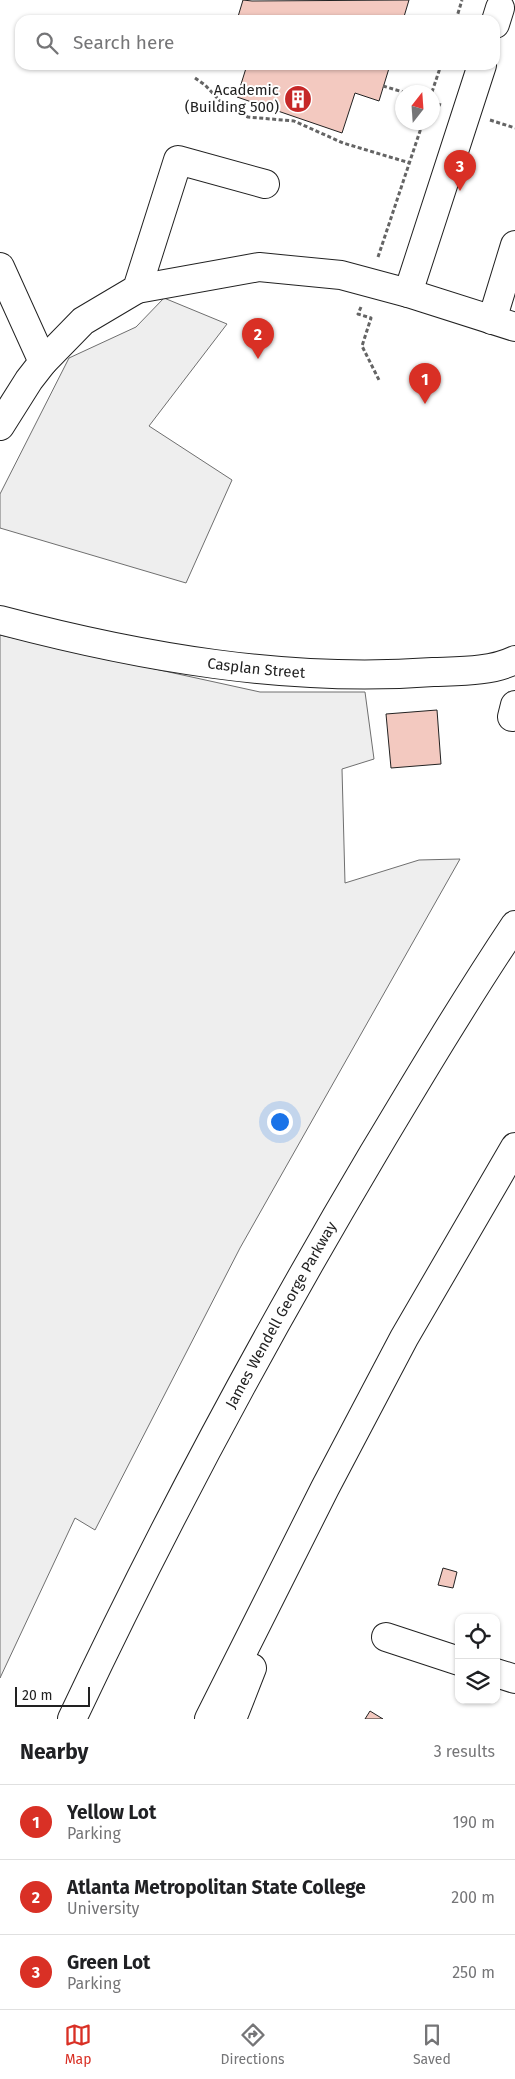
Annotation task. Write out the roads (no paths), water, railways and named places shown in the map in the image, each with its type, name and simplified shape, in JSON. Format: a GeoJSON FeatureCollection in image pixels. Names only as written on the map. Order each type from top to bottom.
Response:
{"type":"FeatureCollection","features":[{"type":"Feature","properties":{"kind":"main road"},"geometry":{"type":"LineString","coordinates":[[408,294],[480,70]]}},
{"type":"Feature","properties":{"kind":"main road"},"geometry":{"type":"LineString","coordinates":[[137,289],[178,160],[265,184]]}},
{"type":"Feature","properties":{"kind":"main road"},"geometry":{"type":"LineString","coordinates":[[0,426],[29,380],[43,362],[83,320],[137,289],[259,267],[341,275],[503,323],[515,245]]}},
{"type":"Feature","properties":{"kind":"main road"},"geometry":{"type":"LineString","coordinates":[[0,267],[43,362]]}},
{"type":"Feature","properties":{"kind":"main road","name":"Casplan Street"},"geometry":{"type":"LineString","coordinates":[[0,620],[122,648],[203,662],[281,671],[342,675],[398,675],[514,667]]}},
{"type":"Feature","properties":{"kind":"main road","name":"James Wendell George Parkway"},"geometry":{"type":"LineString","coordinates":[[72,1719],[193,1474],[304,1270],[437,1047],[515,925]]}},
{"type":"Feature","properties":{"kind":"main road"},"geometry":{"type":"LineString","coordinates":[[209,1719],[325,1488],[404,1338],[515,1147]]}},
{"type":"Feature","properties":{"kind":"main road"},"geometry":{"type":"LineString","coordinates":[[232,1719],[259,1647],[325,1488]]}},
{"type":"Feature","properties":{"kind":"main road"},"geometry":{"type":"LineString","coordinates":[[386,1637],[455,1660]]}},
{"type":"Feature","properties":{"kind":"main road"},"geometry":{"type":"LineString","coordinates":[[500,1674],[515,1679]]}},
{"type":"Feature","properties":{"kind":"place","name":"Academic (Building 500)"},"geometry":{"type":"Point","coordinates":[298,99]}},
{"type":"Feature","properties":{"kind":"place","name":"Green Lot"},"geometry":{"type":"Point","coordinates":[460,191]}},
{"type":"Feature","properties":{"kind":"place","name":"Atlanta Metropolitan State College"},"geometry":{"type":"Point","coordinates":[258,359]}},
{"type":"Feature","properties":{"kind":"place","name":"Yellow Lot"},"geometry":{"type":"Point","coordinates":[425,404]}}]}
